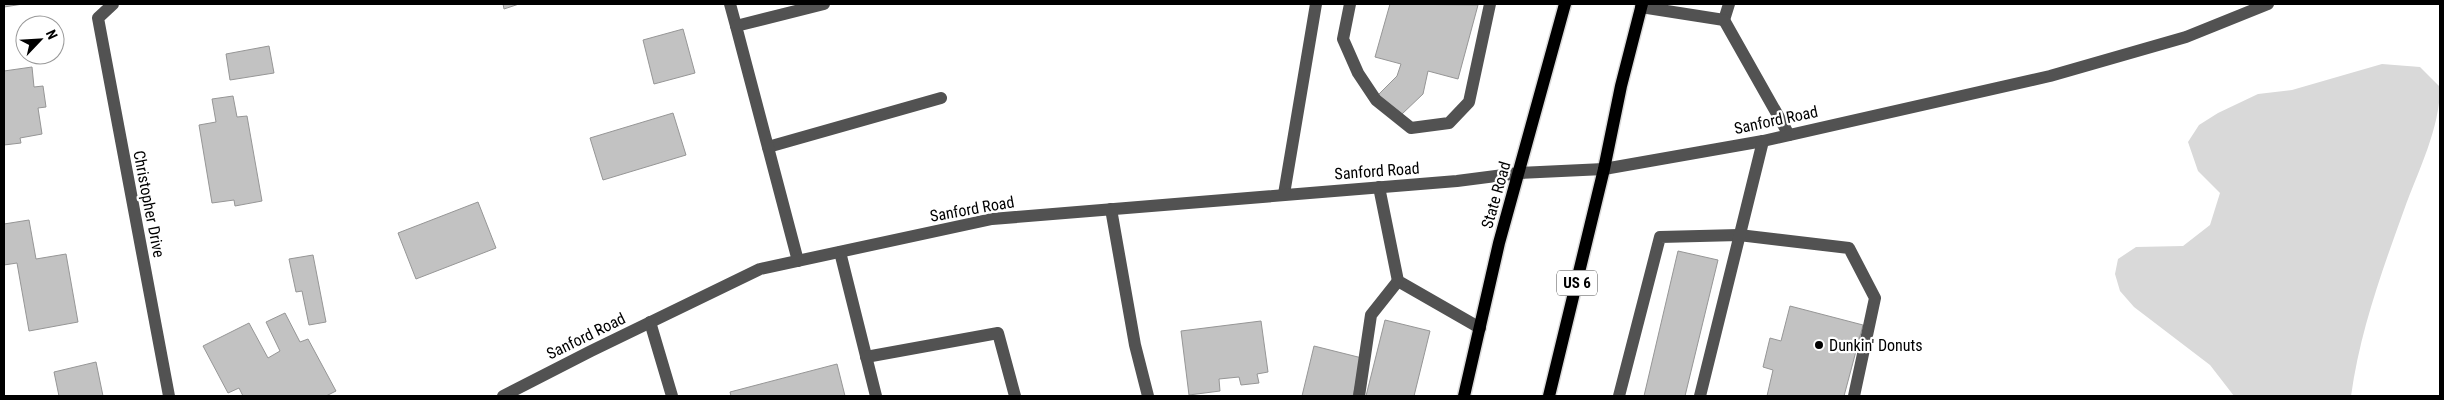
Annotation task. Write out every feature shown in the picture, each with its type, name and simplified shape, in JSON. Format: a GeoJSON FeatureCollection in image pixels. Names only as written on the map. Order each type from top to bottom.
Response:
{"type":"FeatureCollection","features":[{"type":"Feature","properties":{"kind":"main road","name":"State Road"},"geometry":{"type":"LineString","coordinates":[[1464,396],[1499,243],[1565,4]]}},
{"type":"Feature","properties":{"kind":"main road","name":"US 6"},"geometry":{"type":"LineString","coordinates":[[1550,396],[1604,169],[1621,86],[1642,5]]}},
{"type":"Feature","properties":{"kind":"street","name":"Christopher Drive"},"geometry":{"type":"LineString","coordinates":[[113,4],[98,18],[169,396]]}},
{"type":"Feature","properties":{"kind":"street"},"geometry":{"type":"LineString","coordinates":[[730,4],[798,261]]}},
{"type":"Feature","properties":{"kind":"street"},"geometry":{"type":"LineString","coordinates":[[736,26],[824,4]]}},
{"type":"Feature","properties":{"kind":"street"},"geometry":{"type":"LineString","coordinates":[[1284,194],[1316,4]]}},
{"type":"Feature","properties":{"kind":"street"},"geometry":{"type":"LineString","coordinates":[[1350,4],[1343,39],[1358,73],[1376,100],[1411,128],[1449,123],[1469,102],[1490,4]]}},
{"type":"Feature","properties":{"kind":"street"},"geometry":{"type":"LineString","coordinates":[[1729,4],[1724,20],[1789,135]]}},
{"type":"Feature","properties":{"kind":"street","name":"Sanford Road"},"geometry":{"type":"LineString","coordinates":[[503,396],[760,269],[992,219],[1379,187],[1519,173],[1604,169],[1763,141],[2050,76],[2186,37],[2268,4]]}},
{"type":"Feature","properties":{"kind":"street"},"geometry":{"type":"LineString","coordinates":[[1642,5],[1724,20]]}},
{"type":"Feature","properties":{"kind":"street"},"geometry":{"type":"LineString","coordinates":[[768,147],[941,98]]}},
{"type":"Feature","properties":{"kind":"street"},"geometry":{"type":"LineString","coordinates":[[1700,396],[1763,141]]}},
{"type":"Feature","properties":{"kind":"street"},"geometry":{"type":"LineString","coordinates":[[1379,187],[1398,281],[1480,328]]}},
{"type":"Feature","properties":{"kind":"street"},"geometry":{"type":"LineString","coordinates":[[1111,208],[1135,345],[1148,396]]}},
{"type":"Feature","properties":{"kind":"street"},"geometry":{"type":"LineString","coordinates":[[1619,396],[1660,237],[1740,235],[1849,248],[1875,298],[1854,396]]}},
{"type":"Feature","properties":{"kind":"street"},"geometry":{"type":"LineString","coordinates":[[840,252],[876,396]]}},
{"type":"Feature","properties":{"kind":"street"},"geometry":{"type":"LineString","coordinates":[[1359,396],[1371,315],[1398,281]]}},
{"type":"Feature","properties":{"kind":"street"},"geometry":{"type":"LineString","coordinates":[[650,322],[672,396]]}},
{"type":"Feature","properties":{"kind":"street"},"geometry":{"type":"LineString","coordinates":[[866,357],[998,333],[1015,396]]}},
{"type":"Feature","properties":{"kind":"shaded area"},"geometry":{"type":"Polygon","coordinates":[[[2382,64],[2420,67],[2440,87],[2439,103],[2427,150],[2396,233],[2366,325],[2351,396],[2234,396],[2210,365],[2134,307],[2120,291],[2115,274],[2118,259],[2136,247],[2183,246],[2210,225],[2220,193],[2198,171],[2188,142],[2199,125],[2218,113],[2258,94],[2292,90],[2382,64]]]}},
{"type":"Feature","properties":{"kind":"building"},"geometry":{"type":"Polygon","coordinates":[[[4,4],[23,4],[4,7],[4,4]]]}},
{"type":"Feature","properties":{"kind":"building"},"geometry":{"type":"Polygon","coordinates":[[[503,4],[519,4],[504,9],[503,4]]]}},
{"type":"Feature","properties":{"kind":"building"},"geometry":{"type":"Polygon","coordinates":[[[1390,4],[1478,5],[1458,79],[1428,71],[1423,94],[1402,114],[1378,95],[1397,76],[1401,64],[1375,57],[1390,4]]]}},
{"type":"Feature","properties":{"kind":"building"},"geometry":{"type":"Polygon","coordinates":[[[683,29],[695,73],[654,84],[643,40],[683,29]]]}},
{"type":"Feature","properties":{"kind":"building"},"geometry":{"type":"Polygon","coordinates":[[[269,46],[274,73],[230,80],[226,54],[269,46]]]}},
{"type":"Feature","properties":{"kind":"building"},"geometry":{"type":"Polygon","coordinates":[[[32,67],[34,87],[43,86],[46,107],[38,108],[42,134],[20,138],[21,143],[4,145],[4,71],[32,67]]]}},
{"type":"Feature","properties":{"kind":"building"},"geometry":{"type":"Polygon","coordinates":[[[233,96],[237,117],[247,116],[262,201],[235,206],[234,200],[212,203],[199,125],[216,122],[212,99],[233,96]]]}},
{"type":"Feature","properties":{"kind":"building"},"geometry":{"type":"Polygon","coordinates":[[[673,113],[686,155],[603,180],[590,138],[673,113]]]}},
{"type":"Feature","properties":{"kind":"building"},"geometry":{"type":"Polygon","coordinates":[[[478,202],[496,248],[416,279],[398,233],[478,202]]]}},
{"type":"Feature","properties":{"kind":"building"},"geometry":{"type":"Polygon","coordinates":[[[29,220],[36,259],[66,254],[78,322],[29,331],[17,263],[4,265],[4,224],[29,220]]]}},
{"type":"Feature","properties":{"kind":"building"},"geometry":{"type":"Polygon","coordinates":[[[1678,251],[1718,260],[1685,396],[1644,396],[1678,251]]]}},
{"type":"Feature","properties":{"kind":"building"},"geometry":{"type":"Polygon","coordinates":[[[313,255],[326,322],[309,325],[302,291],[296,292],[289,259],[313,255]]]}},
{"type":"Feature","properties":{"kind":"building"},"geometry":{"type":"Polygon","coordinates":[[[1790,306],[1863,325],[1844,396],[1767,396],[1773,370],[1763,367],[1770,338],[1781,341],[1790,306]]]}},
{"type":"Feature","properties":{"kind":"building"},"geometry":{"type":"Polygon","coordinates":[[[285,313],[300,342],[308,339],[336,391],[326,396],[243,396],[239,388],[228,393],[203,346],[249,323],[268,358],[280,351],[266,322],[285,313]]]}},
{"type":"Feature","properties":{"kind":"building"},"geometry":{"type":"Polygon","coordinates":[[[1385,320],[1430,331],[1414,396],[1366,396],[1385,320]]]}},
{"type":"Feature","properties":{"kind":"building"},"geometry":{"type":"Polygon","coordinates":[[[1261,321],[1268,372],[1257,374],[1259,383],[1241,385],[1239,377],[1219,379],[1220,391],[1189,395],[1181,331],[1261,321]]]}},
{"type":"Feature","properties":{"kind":"building"},"geometry":{"type":"Polygon","coordinates":[[[1314,346],[1362,358],[1353,396],[1302,396],[1314,346]]]}},
{"type":"Feature","properties":{"kind":"building"},"geometry":{"type":"Polygon","coordinates":[[[96,362],[103,396],[59,396],[54,372],[96,362]]]}},
{"type":"Feature","properties":{"kind":"building"},"geometry":{"type":"Polygon","coordinates":[[[837,364],[845,396],[731,396],[730,392],[837,364]]]}},
{"type":"Feature","properties":{"kind":"place","name":"Dunkin' Donuts"},"geometry":{"type":"Point","coordinates":[1819,345]}}]}
